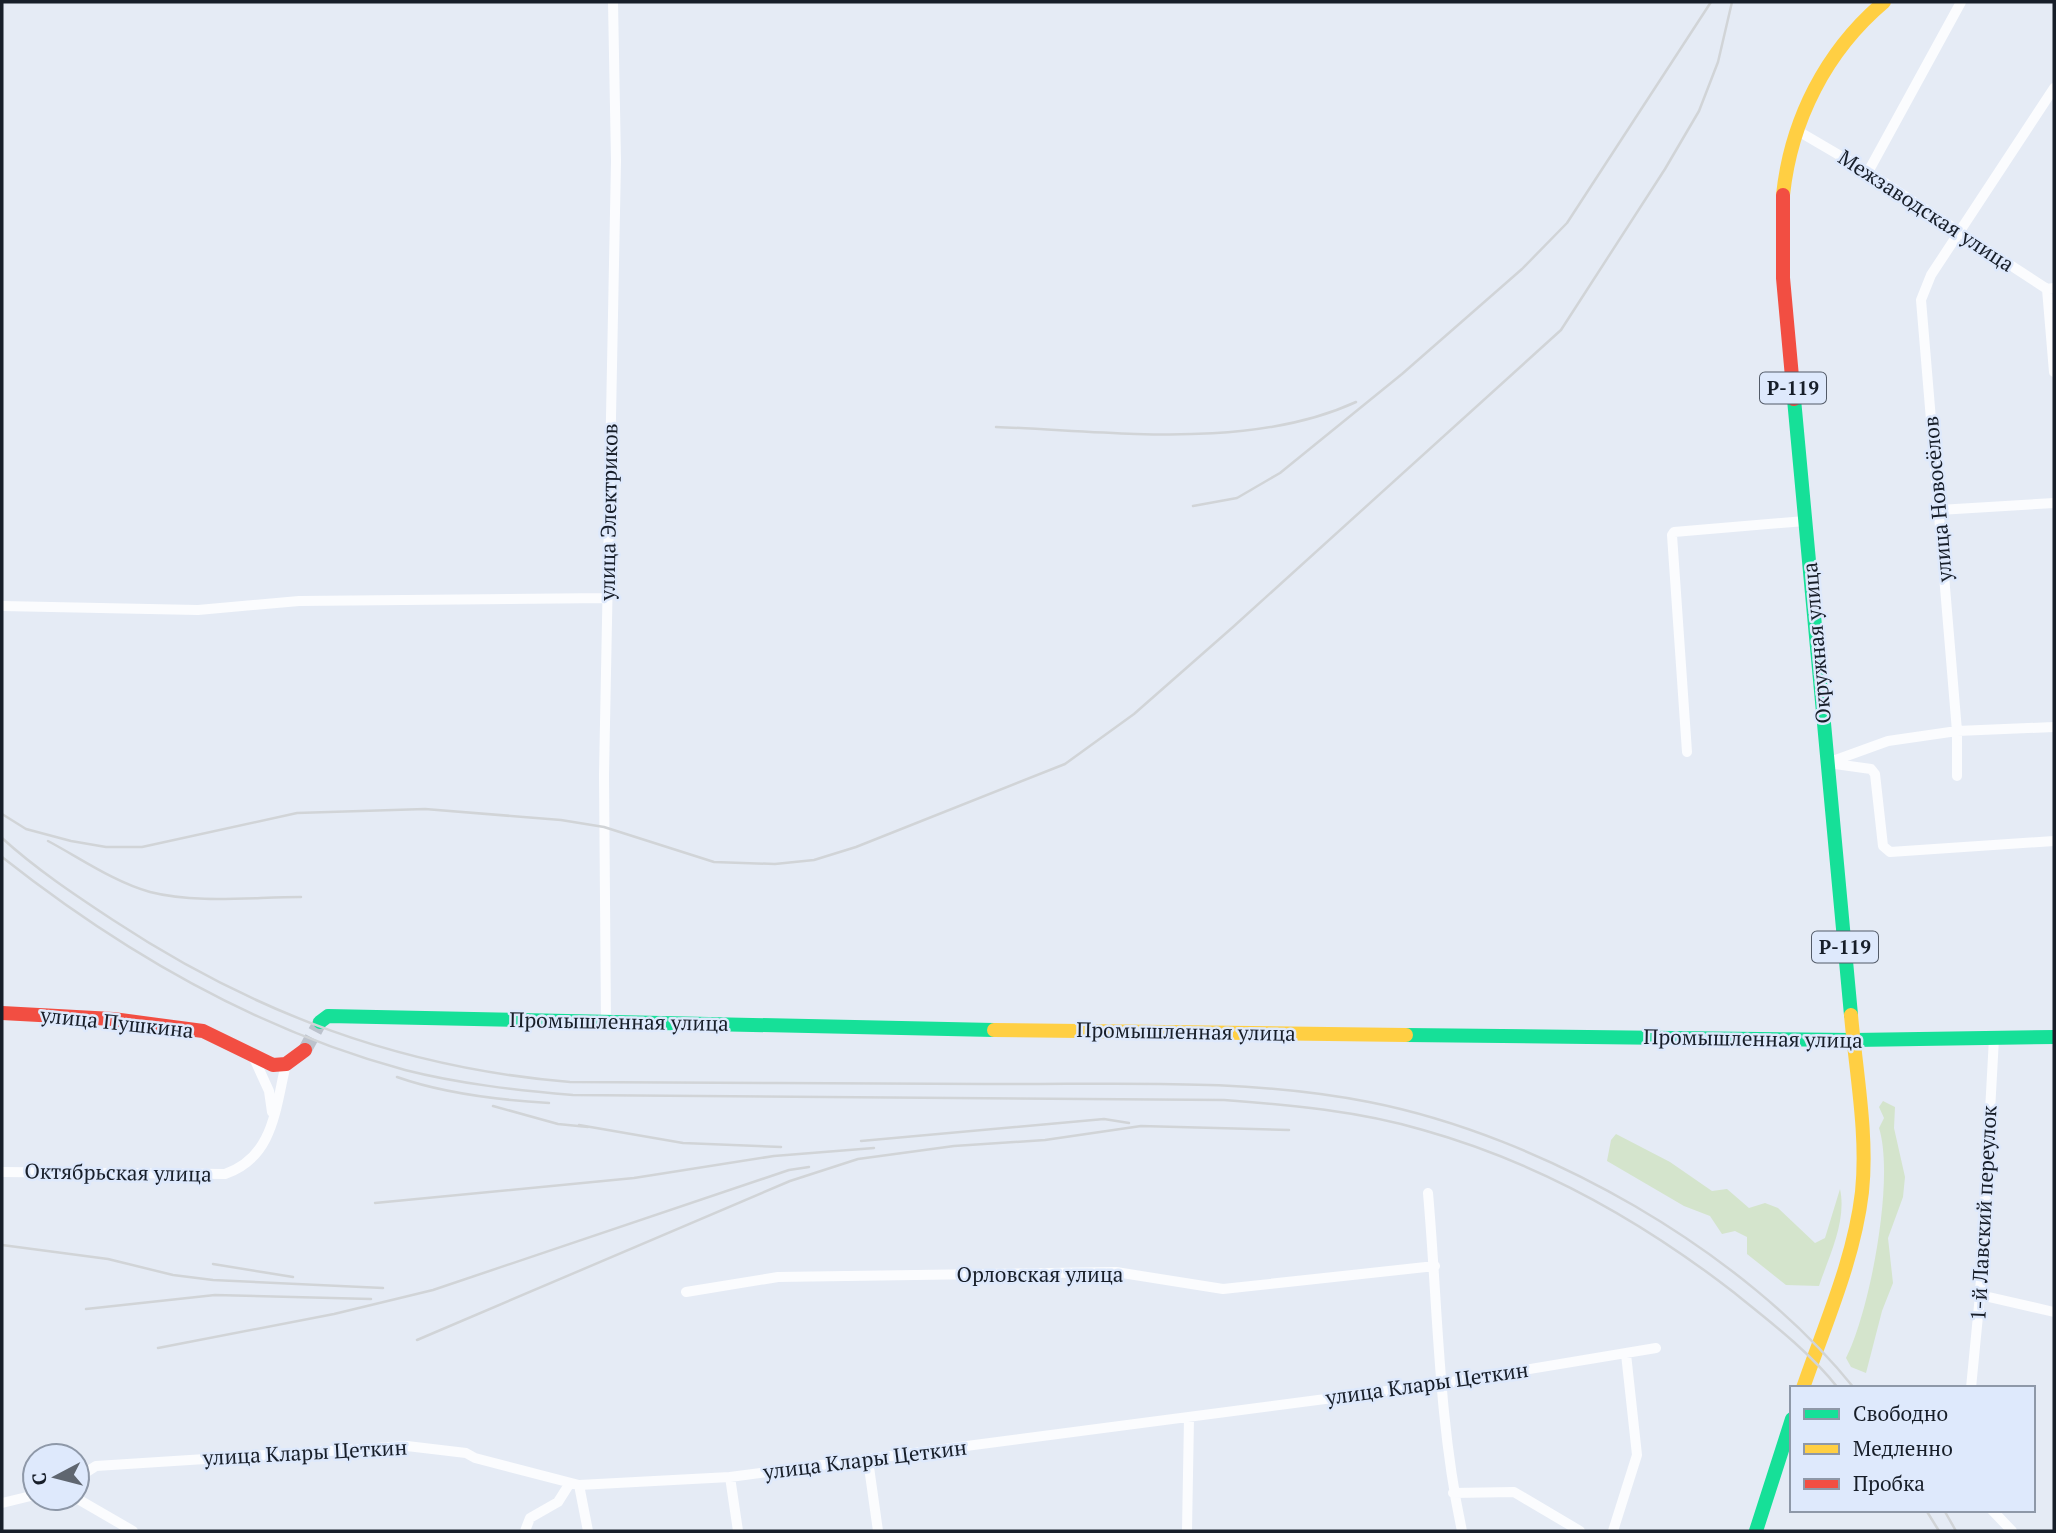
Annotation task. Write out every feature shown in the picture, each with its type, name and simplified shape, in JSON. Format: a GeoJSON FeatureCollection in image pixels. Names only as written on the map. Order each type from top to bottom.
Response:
{"type":"FeatureCollection","features":[{"type":"Feature","properties":{"kind":"main road","name":"Окружная улица"},"geometry":{"type":"LineString","coordinates":[[1804,1386],[1851,1252],[1862,1191],[1861,1124],[1805,521],[1781,228],[1788,161],[1812,94],[1843,43],[1860,22],[1884,2]]}},
{"type":"Feature","properties":{"kind":"main road","name":"улица Пушкина"},"geometry":{"type":"LineString","coordinates":[[2,1013],[113,1019],[203,1031],[273,1065],[286,1064]]}},
{"type":"Feature","properties":{"kind":"main road","name":"Промышленная улица"},"geometry":{"type":"LineString","coordinates":[[320,1022],[328,1016],[606,1023],[1854,1040],[2054,1037]]}},
{"type":"Feature","properties":{"kind":"main road"},"geometry":{"type":"LineString","coordinates":[[286,1064],[305,1050]]}},
{"type":"Feature","properties":{"kind":"main road"},"geometry":{"type":"LineString","coordinates":[[1756,1531],[1790,1425]]}},
{"type":"Feature","properties":{"kind":"street","name":"улица Электриков"},"geometry":{"type":"LineString","coordinates":[[606,1023],[604,814],[615,161],[614,2]]}},
{"type":"Feature","properties":{"kind":"street"},"geometry":{"type":"LineString","coordinates":[[1868,172],[1961,2]]}},
{"type":"Feature","properties":{"kind":"street","name":"улица Новосёлов"},"geometry":{"type":"LineString","coordinates":[[1957,776],[1956,731],[1922,300],[1931,275],[1961,234],[2054,88]]}},
{"type":"Feature","properties":{"kind":"street","name":"Межзаводская улица"},"geometry":{"type":"LineString","coordinates":[[1798,131],[2051,288]]}},
{"type":"Feature","properties":{"kind":"street"},"geometry":{"type":"LineString","coordinates":[[2051,288],[2054,372]]}},
{"type":"Feature","properties":{"kind":"street"},"geometry":{"type":"LineString","coordinates":[[1939,510],[2054,503]]}},
{"type":"Feature","properties":{"kind":"street"},"geometry":{"type":"LineString","coordinates":[[1687,752],[1672,536],[1674,532],[1805,521]]}},
{"type":"Feature","properties":{"kind":"street"},"geometry":{"type":"LineString","coordinates":[[2,606],[198,610],[299,601],[607,597]]}},
{"type":"Feature","properties":{"kind":"street"},"geometry":{"type":"LineString","coordinates":[[1828,763],[1888,741],[1956,731],[2054,727]]}},
{"type":"Feature","properties":{"kind":"street"},"geometry":{"type":"LineString","coordinates":[[1828,763],[1871,769],[1875,774],[1883,846],[1890,852],[2054,841]]}},
{"type":"Feature","properties":{"kind":"street","name":"1-й Лавский переулок"},"geometry":{"type":"LineString","coordinates":[[1971,1386],[1980,1295],[1994,1038]]}},
{"type":"Feature","properties":{"kind":"street"},"geometry":{"type":"LineString","coordinates":[[253,1056],[269,1091],[271,1126]]}},
{"type":"Feature","properties":{"kind":"street","name":"Октябрьская улица"},"geometry":{"type":"LineString","coordinates":[[2,1172],[225,1174],[243,1168],[259,1153],[271,1126],[286,1064]]}},
{"type":"Feature","properties":{"kind":"street"},"geometry":{"type":"LineString","coordinates":[[1428,1193],[1435,1266],[1440,1384],[1453,1493],[1462,1531]]}},
{"type":"Feature","properties":{"kind":"street","name":"Орловская улица"},"geometry":{"type":"LineString","coordinates":[[686,1292],[778,1277],[1116,1272],[1223,1289],[1435,1266]]}},
{"type":"Feature","properties":{"kind":"street"},"geometry":{"type":"LineString","coordinates":[[1980,1295],[2054,1312]]}},
{"type":"Feature","properties":{"kind":"street","name":"улица Клары Цеткин"},"geometry":{"type":"LineString","coordinates":[[91,1469],[96,1466],[407,1446],[466,1453],[475,1458],[575,1484],[730,1477],[1440,1384],[1656,1348]]}},
{"type":"Feature","properties":{"kind":"street"},"geometry":{"type":"LineString","coordinates":[[1613,1531],[1637,1455],[1626,1354]]}},
{"type":"Feature","properties":{"kind":"street"},"geometry":{"type":"LineString","coordinates":[[1186,1531],[1189,1418]]}},
{"type":"Feature","properties":{"kind":"street"},"geometry":{"type":"LineString","coordinates":[[868,1460],[878,1531]]}},
{"type":"Feature","properties":{"kind":"street"},"geometry":{"type":"LineString","coordinates":[[730,1477],[738,1531]]}},
{"type":"Feature","properties":{"kind":"street"},"geometry":{"type":"LineString","coordinates":[[525,1531],[530,1518],[558,1502],[575,1484]]}},
{"type":"Feature","properties":{"kind":"street"},"geometry":{"type":"LineString","coordinates":[[575,1484],[588,1531]]}},
{"type":"Feature","properties":{"kind":"street"},"geometry":{"type":"LineString","coordinates":[[1453,1493],[1514,1492],[1580,1531]]}},
{"type":"Feature","properties":{"kind":"street"},"geometry":{"type":"LineString","coordinates":[[2,1503],[21,1498]]}},
{"type":"Feature","properties":{"kind":"street"},"geometry":{"type":"LineString","coordinates":[[91,1507],[133,1531]]}},
{"type":"Feature","properties":{"kind":"street"},"geometry":{"type":"LineString","coordinates":[[1994,1512],[2012,1531]]}},
{"type":"Feature","properties":{"kind":"green space"},"geometry":{"type":"Polygon","coordinates":[[[1883,1101],[1895,1107],[1894,1128],[1905,1177],[1903,1197],[1888,1238],[1893,1283],[1882,1311],[1866,1373],[1851,1367],[1846,1358],[1864,1309],[1878,1244],[1884,1178],[1879,1128],[1884,1118],[1879,1107],[1883,1101]]]}},
{"type":"Feature","properties":{"kind":"green space"},"geometry":{"type":"Polygon","coordinates":[[[1616,1134],[1670,1162],[1712,1191],[1727,1189],[1749,1208],[1765,1203],[1778,1208],[1815,1243],[1825,1238],[1840,1189],[1842,1201],[1839,1226],[1819,1286],[1786,1285],[1747,1254],[1747,1237],[1735,1231],[1722,1234],[1710,1216],[1684,1206],[1607,1161],[1611,1140],[1616,1134]]]}},
{"type":"Feature","properties":{"kind":"tunnel"},"geometry":{"type":"LineString","coordinates":[[305,1050],[320,1022]]}},
{"type":"Feature","properties":{"kind":"railway"},"geometry":{"type":"LineString","coordinates":[[1193,506],[1237,498],[1280,473],[1402,374],[1522,269],[1567,223],[1711,2]]}},
{"type":"Feature","properties":{"kind":"railway"},"geometry":{"type":"LineString","coordinates":[[2,814],[26,829],[71,841],[106,847],[142,847],[297,813],[425,809],[561,820],[604,827],[714,862],[775,864],[814,860],[856,847],[1065,764],[1134,714],[1561,330],[1665,169],[1699,111],[1718,62],[1732,2]]}},
{"type":"Feature","properties":{"kind":"railway"},"geometry":{"type":"LineString","coordinates":[[996,427],[1132,434],[1225,432],[1271,427],[1315,417],[1356,402]]}},
{"type":"Feature","properties":{"kind":"railway"},"geometry":{"type":"LineString","coordinates":[[2,838],[42,871],[99,911],[220,983],[331,1031],[447,1064],[570,1082],[1226,1086],[1322,1094],[1435,1118],[1502,1142],[1569,1171],[1635,1206],[1697,1246],[1756,1290],[1808,1337],[1852,1386]]}},
{"type":"Feature","properties":{"kind":"railway"},"geometry":{"type":"LineString","coordinates":[[48,841],[110,876],[137,888],[168,896],[206,899],[301,897]]}},
{"type":"Feature","properties":{"kind":"railway"},"geometry":{"type":"LineString","coordinates":[[2,857],[47,892],[143,955],[244,1010],[350,1053],[446,1079],[573,1095],[1224,1100],[1350,1113],[1399,1123],[1506,1159],[1546,1176],[1623,1217],[1661,1240],[1732,1291],[1801,1349],[1836,1386]]}},
{"type":"Feature","properties":{"kind":"railway"},"geometry":{"type":"LineString","coordinates":[[397,1077],[472,1095],[549,1103]]}},
{"type":"Feature","properties":{"kind":"railway"},"geometry":{"type":"LineString","coordinates":[[493,1106],[558,1124],[588,1127]]}},
{"type":"Feature","properties":{"kind":"railway"},"geometry":{"type":"LineString","coordinates":[[861,1141],[1104,1119],[1129,1123]]}},
{"type":"Feature","properties":{"kind":"railway"},"geometry":{"type":"LineString","coordinates":[[579,1125],[683,1143],[781,1147]]}},
{"type":"Feature","properties":{"kind":"railway"},"geometry":{"type":"LineString","coordinates":[[417,1340],[790,1181],[858,1159],[954,1146],[1045,1140],[1141,1126],[1289,1130]]}},
{"type":"Feature","properties":{"kind":"railway"},"geometry":{"type":"LineString","coordinates":[[375,1203],[634,1178],[774,1156],[874,1148]]}},
{"type":"Feature","properties":{"kind":"railway"},"geometry":{"type":"LineString","coordinates":[[158,1348],[334,1314],[433,1290],[789,1170],[809,1167]]}},
{"type":"Feature","properties":{"kind":"railway"},"geometry":{"type":"LineString","coordinates":[[2,1245],[108,1259],[173,1275],[213,1280],[383,1288]]}},
{"type":"Feature","properties":{"kind":"railway"},"geometry":{"type":"LineString","coordinates":[[213,1264],[293,1277]]}},
{"type":"Feature","properties":{"kind":"railway"},"geometry":{"type":"LineString","coordinates":[[86,1309],[215,1295],[371,1299]]}},
{"type":"Feature","properties":{"kind":"railway"},"geometry":{"type":"LineString","coordinates":[[1927,1512],[1939,1531]]}},
{"type":"Feature","properties":{"kind":"railway"},"geometry":{"type":"LineString","coordinates":[[1945,1512],[1956,1531]]}},
{"type":"Feature","properties":{"kind":"traffic: fast"},"geometry":{"type":"LineString","coordinates":[[1794,399],[1851,1015]]}},
{"type":"Feature","properties":{"kind":"traffic: fast"},"geometry":{"type":"LineString","coordinates":[[320,1022],[328,1016],[994,1030]]}},
{"type":"Feature","properties":{"kind":"traffic: fast"},"geometry":{"type":"LineString","coordinates":[[1406,1035],[1854,1040],[2054,1037]]}},
{"type":"Feature","properties":{"kind":"traffic: fast"},"geometry":{"type":"LineString","coordinates":[[1756,1531],[1790,1425]]}},
{"type":"Feature","properties":{"kind":"traffic: slow"},"geometry":{"type":"LineString","coordinates":[[1783,195],[1794,140],[1815,89],[1845,42],[1884,2]]}},
{"type":"Feature","properties":{"kind":"traffic: slow"},"geometry":{"type":"LineString","coordinates":[[1804,1386],[1846,1267],[1862,1192],[1864,1148],[1851,1015]]}},
{"type":"Feature","properties":{"kind":"traffic: slow"},"geometry":{"type":"LineString","coordinates":[[994,1030],[1406,1035]]}},
{"type":"Feature","properties":{"kind":"traffic: jam"},"geometry":{"type":"LineString","coordinates":[[1783,195],[1783,278],[1794,399]]}},
{"type":"Feature","properties":{"kind":"traffic: jam"},"geometry":{"type":"LineString","coordinates":[[2,1013],[113,1019],[203,1031],[273,1065],[286,1064],[305,1050]]}}]}
